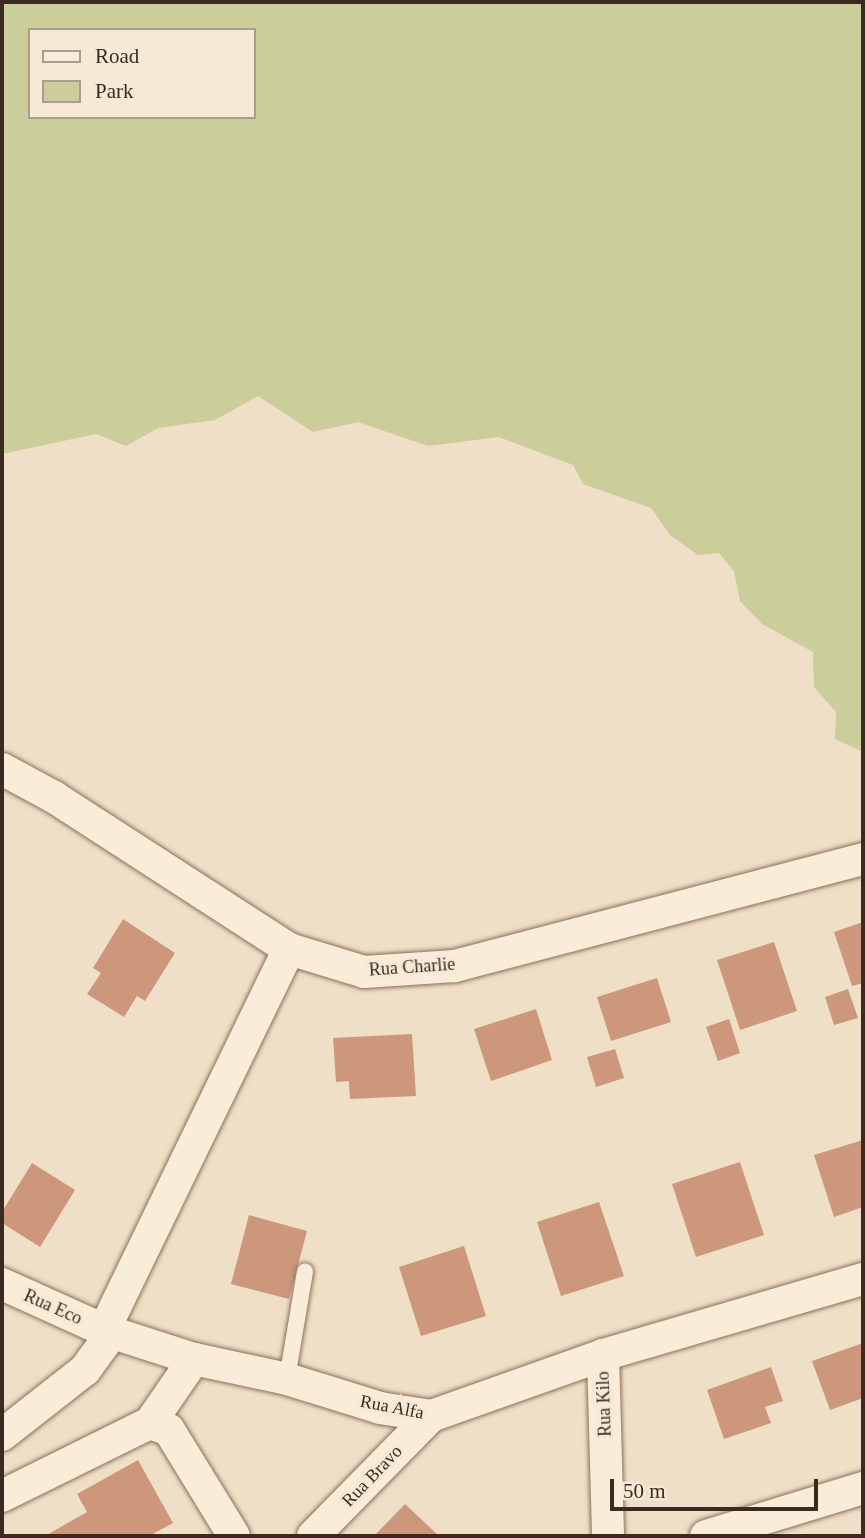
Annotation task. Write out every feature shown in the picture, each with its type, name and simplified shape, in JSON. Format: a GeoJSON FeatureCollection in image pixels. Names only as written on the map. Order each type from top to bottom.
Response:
{"type":"FeatureCollection","features":[{"type":"Feature","properties":{"kind":"street","name":"Rua Charlie"},"geometry":{"type":"LineString","coordinates":[[2,769],[54,797],[289,949],[364,972],[455,967],[863,859]]}},
{"type":"Feature","properties":{"kind":"street"},"geometry":{"type":"LineString","coordinates":[[2,1435],[85,1370],[105,1342],[104,1330],[289,949]]}},
{"type":"Feature","properties":{"kind":"street","name":"Rua Alfa"},"geometry":{"type":"LineString","coordinates":[[104,1330],[194,1359],[287,1379],[380,1408],[431,1416],[603,1355],[863,1279]]}},
{"type":"Feature","properties":{"kind":"street","name":"Rua Eco"},"geometry":{"type":"LineString","coordinates":[[2,1284],[104,1330]]}},
{"type":"Feature","properties":{"kind":"street","name":"Rua Kilo"},"geometry":{"type":"LineString","coordinates":[[603,1355],[608,1536]]}},
{"type":"Feature","properties":{"kind":"street"},"geometry":{"type":"LineString","coordinates":[[2,1496],[150,1423],[194,1359]]}},
{"type":"Feature","properties":{"kind":"street","name":"Rua Bravo"},"geometry":{"type":"LineString","coordinates":[[313,1536],[431,1416]]}},
{"type":"Feature","properties":{"kind":"street"},"geometry":{"type":"LineString","coordinates":[[150,1423],[169,1430],[234,1536]]}},
{"type":"Feature","properties":{"kind":"street"},"geometry":{"type":"LineString","coordinates":[[706,1536],[863,1488]]}},
{"type":"Feature","properties":{"kind":"lane"},"geometry":{"type":"LineString","coordinates":[[287,1379],[305,1270]]}},
{"type":"Feature","properties":{"kind":"green space"},"geometry":{"type":"Polygon","coordinates":[[[2,2],[863,2],[863,752],[835,739],[836,712],[814,687],[813,652],[762,624],[740,601],[734,571],[719,553],[698,555],[670,535],[651,508],[583,484],[573,465],[499,437],[428,446],[358,422],[313,432],[258,396],[215,420],[158,428],[126,446],[96,434],[2,454],[2,2]]]}},
{"type":"Feature","properties":{"kind":"building"},"geometry":{"type":"Polygon","coordinates":[[[123,919],[175,953],[145,1001],[137,996],[124,1017],[87,994],[101,973],[93,968],[123,919]]]}},
{"type":"Feature","properties":{"kind":"building"},"geometry":{"type":"Polygon","coordinates":[[[863,922],[863,983],[852,986],[834,932],[863,922]]]}},
{"type":"Feature","properties":{"kind":"building"},"geometry":{"type":"Polygon","coordinates":[[[774,942],[797,1011],[740,1030],[717,960],[774,942]]]}},
{"type":"Feature","properties":{"kind":"building"},"geometry":{"type":"Polygon","coordinates":[[[657,978],[671,1022],[611,1041],[597,997],[657,978]]]}},
{"type":"Feature","properties":{"kind":"building"},"geometry":{"type":"Polygon","coordinates":[[[848,989],[858,1018],[834,1025],[825,997],[848,989]]]}},
{"type":"Feature","properties":{"kind":"building"},"geometry":{"type":"Polygon","coordinates":[[[536,1009],[552,1060],[491,1081],[474,1029],[536,1009]]]}},
{"type":"Feature","properties":{"kind":"building"},"geometry":{"type":"Polygon","coordinates":[[[729,1019],[740,1053],[718,1061],[706,1027],[729,1019]]]}},
{"type":"Feature","properties":{"kind":"building"},"geometry":{"type":"Polygon","coordinates":[[[412,1034],[416,1096],[350,1099],[349,1081],[336,1082],[333,1038],[412,1034]]]}},
{"type":"Feature","properties":{"kind":"building"},"geometry":{"type":"Polygon","coordinates":[[[615,1049],[624,1078],[596,1087],[587,1057],[615,1049]]]}},
{"type":"Feature","properties":{"kind":"building"},"geometry":{"type":"Polygon","coordinates":[[[863,1140],[863,1207],[834,1217],[814,1155],[863,1140]]]}},
{"type":"Feature","properties":{"kind":"building"},"geometry":{"type":"Polygon","coordinates":[[[740,1162],[764,1235],[696,1257],[672,1184],[740,1162]]]}},
{"type":"Feature","properties":{"kind":"building"},"geometry":{"type":"Polygon","coordinates":[[[32,1163],[75,1190],[40,1247],[2,1223],[2,1212],[32,1163]]]}},
{"type":"Feature","properties":{"kind":"building"},"geometry":{"type":"Polygon","coordinates":[[[599,1202],[624,1276],[561,1296],[537,1222],[599,1202]]]}},
{"type":"Feature","properties":{"kind":"building"},"geometry":{"type":"Polygon","coordinates":[[[249,1215],[307,1231],[289,1299],[231,1284],[249,1215]]]}},
{"type":"Feature","properties":{"kind":"building"},"geometry":{"type":"Polygon","coordinates":[[[464,1246],[486,1316],[421,1336],[399,1267],[464,1246]]]}},
{"type":"Feature","properties":{"kind":"building"},"geometry":{"type":"Polygon","coordinates":[[[863,1343],[863,1398],[830,1410],[812,1361],[863,1343]]]}},
{"type":"Feature","properties":{"kind":"building"},"geometry":{"type":"Polygon","coordinates":[[[771,1367],[783,1401],[765,1407],[771,1423],[724,1439],[707,1390],[771,1367]]]}},
{"type":"Feature","properties":{"kind":"building"},"geometry":{"type":"Polygon","coordinates":[[[138,1460],[173,1523],[149,1536],[45,1536],[87,1512],[77,1494],[138,1460]]]}},
{"type":"Feature","properties":{"kind":"building"},"geometry":{"type":"Polygon","coordinates":[[[405,1504],[439,1536],[374,1536],[405,1504]]]}}]}
